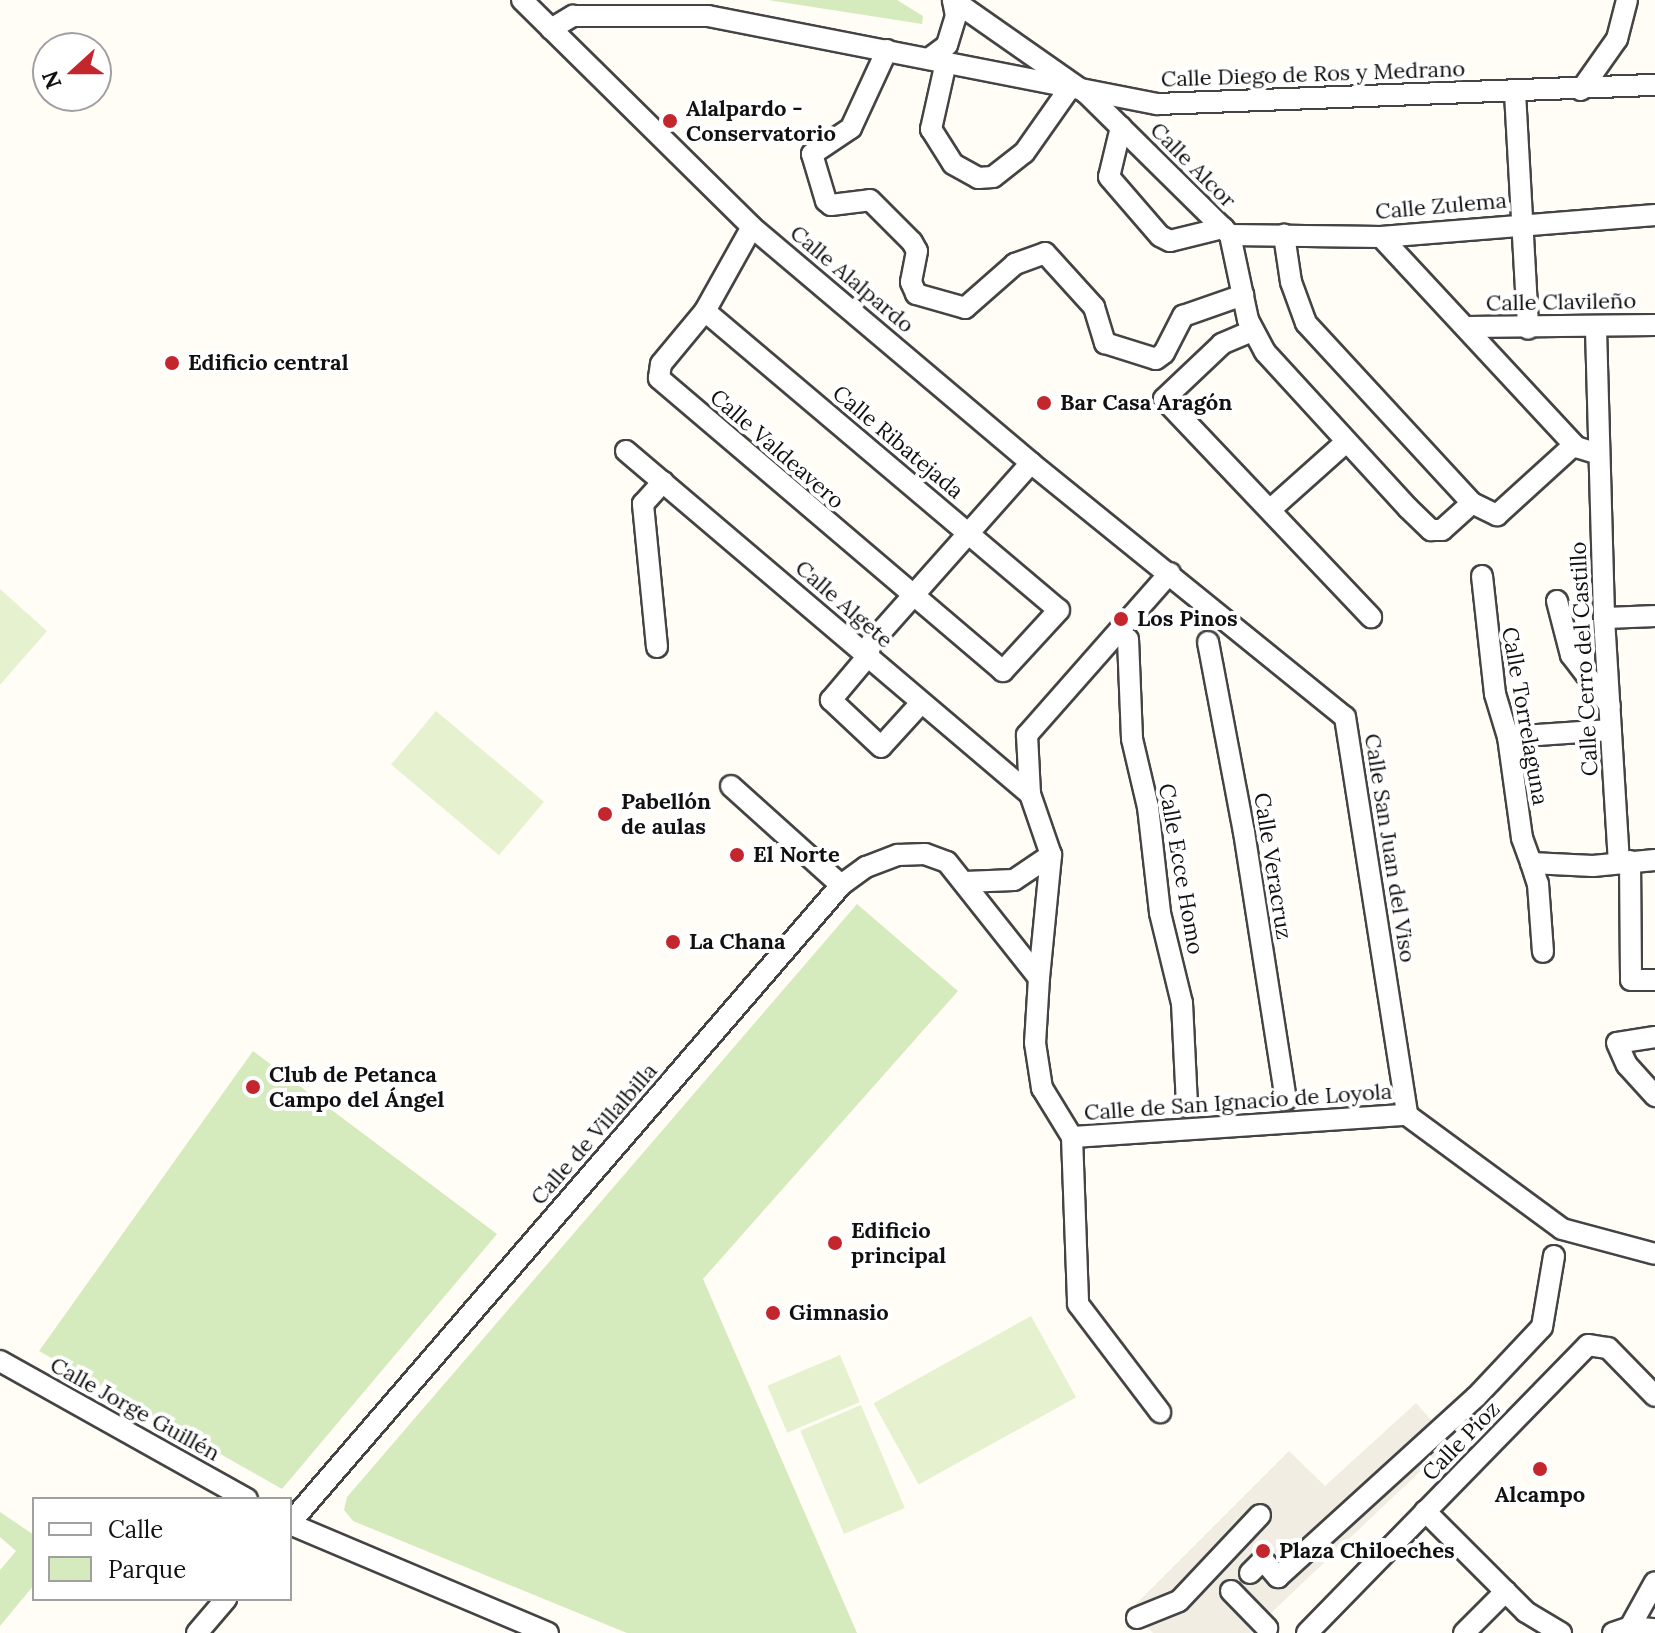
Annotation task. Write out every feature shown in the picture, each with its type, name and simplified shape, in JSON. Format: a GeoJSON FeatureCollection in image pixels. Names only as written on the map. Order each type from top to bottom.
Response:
{"type":"FeatureCollection","features":[{"type":"Feature","properties":{"kind":"street","name":"Calle Alalpardo"},"geometry":{"type":"LineString","coordinates":[[522,0],[752,227],[1031,463],[1170,573]]}},
{"type":"Feature","properties":{"kind":"street"},"geometry":{"type":"LineString","coordinates":[[551,29],[573,16],[708,16],[938,60],[1077,91],[1024,153],[993,177],[978,178],[953,164],[931,129],[938,60],[947,45],[956,16],[953,0]]}},
{"type":"Feature","properties":{"kind":"street","name":"Calle Diego de Ros y Medrano"},"geometry":{"type":"LineString","coordinates":[[953,0],[1077,91],[1157,104],[1515,93],[1655,85]]}},
{"type":"Feature","properties":{"kind":"street"},"geometry":{"type":"LineString","coordinates":[[1581,90],[1617,39],[1627,0]]}},
{"type":"Feature","properties":{"kind":"street"},"geometry":{"type":"LineString","coordinates":[[887,50],[851,128],[812,154],[826,201],[831,205],[870,200],[912,242],[917,251],[911,282],[916,294],[965,308],[1015,264],[1045,253],[1094,307],[1105,343],[1156,359],[1164,353],[1183,316],[1243,295]]}},
{"type":"Feature","properties":{"kind":"street","name":"Calle Alcor"},"geometry":{"type":"LineString","coordinates":[[1077,91],[1121,127],[1227,232],[1252,331],[1346,442],[1431,530],[1442,530],[1472,503]]}},
{"type":"Feature","properties":{"kind":"street"},"geometry":{"type":"LineString","coordinates":[[1515,93],[1528,329]]}},
{"type":"Feature","properties":{"kind":"street","name":"Calle Zulema"},"geometry":{"type":"LineString","coordinates":[[1121,127],[1109,177],[1160,236],[1170,241],[1227,232],[1381,237],[1655,215]]}},
{"type":"Feature","properties":{"kind":"street","name":"Calle Valdeavero"},"geometry":{"type":"LineString","coordinates":[[752,227],[705,311],[661,364],[659,378],[912,597],[1003,671]]}},
{"type":"Feature","properties":{"kind":"street"},"geometry":{"type":"LineString","coordinates":[[1284,235],[1291,282],[1306,323],[1472,503],[1497,515],[1574,445]]}},
{"type":"Feature","properties":{"kind":"street"},"geometry":{"type":"LineString","coordinates":[[1381,237],[1574,445],[1599,454]]}},
{"type":"Feature","properties":{"kind":"street","name":"Calle Ribatejada"},"geometry":{"type":"LineString","coordinates":[[705,311],[1059,610],[1003,671]]}},
{"type":"Feature","properties":{"kind":"street","name":"Calle Clavileño"},"geometry":{"type":"LineString","coordinates":[[1467,327],[1596,329],[1655,325]]}},
{"type":"Feature","properties":{"kind":"street","name":"Calle Cerro del Castillo"},"geometry":{"type":"LineString","coordinates":[[1596,329],[1604,618],[1631,980],[1655,980]]}},
{"type":"Feature","properties":{"kind":"street"},"geometry":{"type":"LineString","coordinates":[[1252,331],[1222,344],[1164,399],[1371,617]]}},
{"type":"Feature","properties":{"kind":"street"},"geometry":{"type":"LineString","coordinates":[[1271,509],[1346,442]]}},
{"type":"Feature","properties":{"kind":"street","name":"Calle Algete"},"geometry":{"type":"LineString","coordinates":[[626,451],[1030,794]]}},
{"type":"Feature","properties":{"kind":"street"},"geometry":{"type":"LineString","coordinates":[[921,703],[881,747],[831,700],[868,656],[871,643],[1031,463]]}},
{"type":"Feature","properties":{"kind":"street"},"geometry":{"type":"LineString","coordinates":[[657,647],[643,504],[663,482]]}},
{"type":"Feature","properties":{"kind":"street"},"geometry":{"type":"LineString","coordinates":[[1039,978],[1051,855],[1030,794],[1027,735],[1170,573]]}},
{"type":"Feature","properties":{"kind":"street","name":"Calle San Juan del Viso"},"geometry":{"type":"LineString","coordinates":[[1170,573],[1345,717],[1407,1115]]}},
{"type":"Feature","properties":{"kind":"street","name":"Calle Torrelaguna"},"geometry":{"type":"LineString","coordinates":[[1482,576],[1495,694],[1508,737],[1522,838],[1538,884],[1543,952]]}},
{"type":"Feature","properties":{"kind":"street"},"geometry":{"type":"LineString","coordinates":[[1557,601],[1571,655],[1610,706]]}},
{"type":"Feature","properties":{"kind":"street"},"geometry":{"type":"LineString","coordinates":[[1604,618],[1655,616]]}},
{"type":"Feature","properties":{"kind":"street","name":"Calle Ecce Homo"},"geometry":{"type":"LineString","coordinates":[[1128,639],[1132,739],[1148,807],[1160,913],[1182,1003],[1187,1107]]}},
{"type":"Feature","properties":{"kind":"street","name":"Calle Veracruz"},"geometry":{"type":"LineString","coordinates":[[1208,642],[1244,832],[1286,1100]]}},
{"type":"Feature","properties":{"kind":"street"},"geometry":{"type":"LineString","coordinates":[[1508,737],[1611,730]]}},
{"type":"Feature","properties":{"kind":"street"},"geometry":{"type":"LineString","coordinates":[[731,786],[841,885]]}},
{"type":"Feature","properties":{"kind":"street","name":"Calle de Villalbilla"},"geometry":{"type":"LineString","coordinates":[[292,1521],[841,885],[866,867],[898,855],[925,854],[947,862],[965,882]]}},
{"type":"Feature","properties":{"kind":"street"},"geometry":{"type":"LineString","coordinates":[[965,882],[1014,880],[1051,855]]}},
{"type":"Feature","properties":{"kind":"street"},"geometry":{"type":"LineString","coordinates":[[1531,863],[1593,866],[1655,860]]}},
{"type":"Feature","properties":{"kind":"street"},"geometry":{"type":"LineString","coordinates":[[965,882],[1039,978]]}},
{"type":"Feature","properties":{"kind":"street","name":"Calle de San Ignacio de Loyola"},"geometry":{"type":"LineString","coordinates":[[1039,978],[1035,1043],[1042,1088],[1072,1137],[1407,1115],[1562,1229],[1655,1254]]}},
{"type":"Feature","properties":{"kind":"street"},"geometry":{"type":"LineString","coordinates":[[1655,1037],[1617,1043],[1627,1065],[1655,1096]]}},
{"type":"Feature","properties":{"kind":"street"},"geometry":{"type":"LineString","coordinates":[[1072,1137],[1078,1304],[1160,1412]]}},
{"type":"Feature","properties":{"kind":"street"},"geometry":{"type":"LineString","coordinates":[[1250,1573],[1263,1560],[1278,1577],[1476,1397],[1542,1327],[1554,1256]]}},
{"type":"Feature","properties":{"kind":"street","name":"Calle Pioz"},"geometry":{"type":"LineString","coordinates":[[1307,1633],[1588,1345],[1608,1348],[1655,1396]]}},
{"type":"Feature","properties":{"kind":"street","name":"Calle Jorge Guillén"},"geometry":{"type":"LineString","coordinates":[[0,1361],[243,1497]]}},
{"type":"Feature","properties":{"kind":"street"},"geometry":{"type":"LineString","coordinates":[[1425,1511],[1526,1612],[1561,1633]]}},
{"type":"Feature","properties":{"kind":"street"},"geometry":{"type":"LineString","coordinates":[[1137,1618],[1179,1601],[1260,1515]]}},
{"type":"Feature","properties":{"kind":"street"},"geometry":{"type":"LineString","coordinates":[[292,1524],[548,1633]]}},
{"type":"Feature","properties":{"kind":"street"},"geometry":{"type":"LineString","coordinates":[[1622,1630],[1655,1582]]}},
{"type":"Feature","properties":{"kind":"street"},"geometry":{"type":"LineString","coordinates":[[1231,1591],[1267,1628]]}},
{"type":"Feature","properties":{"kind":"street"},"geometry":{"type":"LineString","coordinates":[[1464,1633],[1506,1591]]}},
{"type":"Feature","properties":{"kind":"street"},"geometry":{"type":"LineString","coordinates":[[197,1633],[224,1601]]}},
{"type":"Feature","properties":{"kind":"street"},"geometry":{"type":"LineString","coordinates":[[1622,1630],[1655,1629]]}},
{"type":"Feature","properties":{"kind":"green space"},"geometry":{"type":"Polygon","coordinates":[[[768,0],[897,0],[923,16],[922,24],[768,0]]]}},
{"type":"Feature","properties":{"kind":"green space"},"geometry":{"type":"Polygon","coordinates":[[[0,589],[47,631],[0,685],[0,589]]]}},
{"type":"Feature","properties":{"kind":"green space"},"geometry":{"type":"Polygon","coordinates":[[[436,711],[544,802],[499,855],[391,765],[436,711]]]}},
{"type":"Feature","properties":{"kind":"green space"},"geometry":{"type":"Polygon","coordinates":[[[857,904],[958,991],[703,1279],[857,1633],[627,1633],[353,1521],[344,1510],[347,1497],[857,904]]]}},
{"type":"Feature","properties":{"kind":"green space"},"geometry":{"type":"Polygon","coordinates":[[[253,1051],[497,1234],[282,1489],[39,1351],[253,1051]]]}},
{"type":"Feature","properties":{"kind":"green space"},"geometry":{"type":"Polygon","coordinates":[[[1031,1316],[1076,1397],[919,1485],[874,1403],[1031,1316]]]}},
{"type":"Feature","properties":{"kind":"green space"},"geometry":{"type":"Polygon","coordinates":[[[840,1355],[860,1402],[787,1433],[767,1386],[840,1355]]]}},
{"type":"Feature","properties":{"kind":"green space"},"geometry":{"type":"Polygon","coordinates":[[[861,1405],[905,1508],[844,1534],[800,1431],[861,1405]]]}},
{"type":"Feature","properties":{"kind":"green space"},"geometry":{"type":"Polygon","coordinates":[[[0,1512],[32,1534],[32,1587],[0,1626],[0,1570],[16,1551],[0,1537],[0,1512]]]}},
{"type":"Feature","properties":{"kind":"shaded area","name":"Plaza Chiloeches"},"geometry":{"type":"Polygon","coordinates":[[[1416,1403],[1451,1442],[1250,1633],[1153,1633],[1130,1610],[1289,1451],[1325,1486],[1416,1403]]]}},
{"type":"Feature","properties":{"kind":"place","name":"Alalpardo - Conservatorio"},"geometry":{"type":"Point","coordinates":[670,121]}},
{"type":"Feature","properties":{"kind":"place","name":"Edificio central"},"geometry":{"type":"Point","coordinates":[172,363]}},
{"type":"Feature","properties":{"kind":"place","name":"Bar Casa Aragón"},"geometry":{"type":"Point","coordinates":[1044,403]}},
{"type":"Feature","properties":{"kind":"place","name":"Los Pinos"},"geometry":{"type":"Point","coordinates":[1121,619]}},
{"type":"Feature","properties":{"kind":"place","name":"Pabellón de aulas"},"geometry":{"type":"Point","coordinates":[605,814]}},
{"type":"Feature","properties":{"kind":"place","name":"El Norte"},"geometry":{"type":"Point","coordinates":[737,855]}},
{"type":"Feature","properties":{"kind":"place","name":"La Chana"},"geometry":{"type":"Point","coordinates":[673,942]}},
{"type":"Feature","properties":{"kind":"place","name":"Club de Petanca Campo del Ángel"},"geometry":{"type":"Point","coordinates":[253,1087]}},
{"type":"Feature","properties":{"kind":"place","name":"Edificio principal"},"geometry":{"type":"Point","coordinates":[835,1243]}},
{"type":"Feature","properties":{"kind":"place","name":"Gimnasio"},"geometry":{"type":"Point","coordinates":[773,1313]}},
{"type":"Feature","properties":{"kind":"place","name":"Alcampo"},"geometry":{"type":"Point","coordinates":[1540,1469]}},
{"type":"Feature","properties":{"kind":"place","name":"Plaza Chiloeches"},"geometry":{"type":"Point","coordinates":[1263,1551]}}]}
